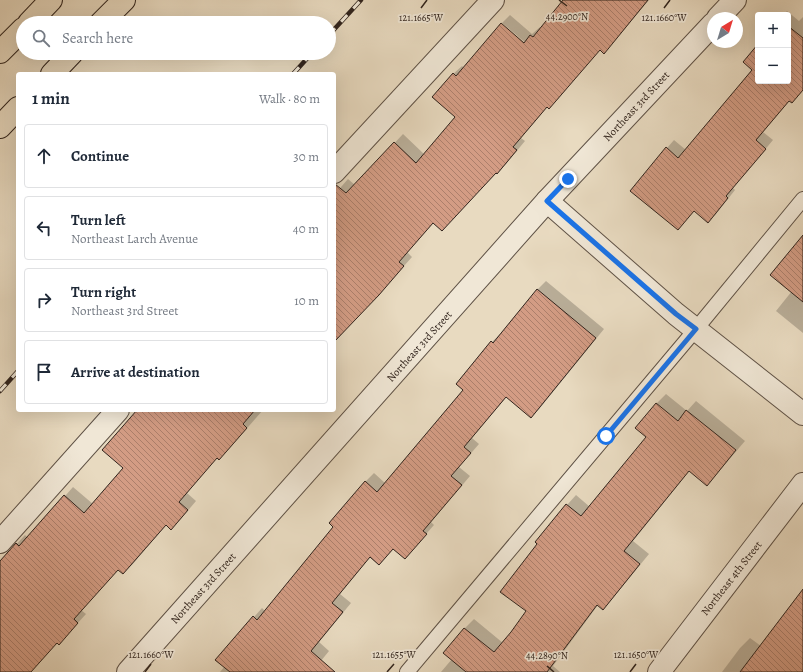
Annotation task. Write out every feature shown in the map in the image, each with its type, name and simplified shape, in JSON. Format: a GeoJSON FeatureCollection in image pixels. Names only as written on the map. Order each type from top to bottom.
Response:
{"type":"FeatureCollection","features":[{"type":"Feature","properties":{"kind":"highway"},"geometry":{"type":"LineString","coordinates":[[36,16],[51,0]]}},
{"type":"Feature","properties":{"kind":"highway"},"geometry":{"type":"LineString","coordinates":[[108,16],[124,0]]}},
{"type":"Feature","properties":{"kind":"highway"},"geometry":{"type":"LineString","coordinates":[[0,52],[16,36]]}},
{"type":"Feature","properties":{"kind":"highway"},"geometry":{"type":"LineString","coordinates":[[54,72],[65,60]]}},
{"type":"Feature","properties":{"kind":"highway"},"geometry":{"type":"LineString","coordinates":[[0,127],[16,110]]}},
{"type":"Feature","properties":{"kind":"street"},"geometry":{"type":"LineString","coordinates":[[336,170],[493,0]]}},
{"type":"Feature","properties":{"kind":"street"},"geometry":{"type":"LineString","coordinates":[[724,12],[735,0]]}},
{"type":"Feature","properties":{"kind":"street","name":"Northeast 3rd Street"},"geometry":{"type":"LineString","coordinates":[[128,672],[547,201],[707,30]]}},
{"type":"Feature","properties":{"kind":"street"},"geometry":{"type":"LineString","coordinates":[[547,201],[676,314],[803,414]]}},
{"type":"Feature","properties":{"kind":"street"},"geometry":{"type":"LineString","coordinates":[[0,542],[116,412]]}},
{"type":"Feature","properties":{"kind":"street","name":"Northeast 4th Street"},"geometry":{"type":"LineString","coordinates":[[659,672],[803,484]]}},
{"type":"Feature","properties":{"kind":"lane"},"geometry":{"type":"LineString","coordinates":[[407,672],[696,329],[803,199]]}},
{"type":"Feature","properties":{"kind":"building"},"geometry":{"type":"Polygon","coordinates":[[[563,0],[648,0],[604,54],[600,50],[549,109],[547,107],[513,147],[517,150],[497,174],[496,173],[442,231],[433,223],[399,262],[404,266],[379,295],[336,340],[336,185],[346,193],[394,142],[416,163],[455,117],[432,97],[453,73],[456,76],[501,23],[524,43],[530,35],[533,37],[563,0]]]}},
{"type":"Feature","properties":{"kind":"building"},"geometry":{"type":"Polygon","coordinates":[[[791,28],[803,38],[803,90],[792,103],[789,101],[756,140],[766,149],[726,196],[728,198],[708,223],[694,211],[678,230],[630,191],[666,147],[678,158],[752,70],[743,62],[755,48],[755,84],[791,84],[791,28]]]}},
{"type":"Feature","properties":{"kind":"building"},"geometry":{"type":"Polygon","coordinates":[[[803,235],[803,302],[770,275],[803,235]]]}},
{"type":"Feature","properties":{"kind":"building"},"geometry":{"type":"Polygon","coordinates":[[[537,289],[596,338],[531,418],[506,397],[464,447],[471,453],[451,476],[462,485],[423,531],[427,534],[405,559],[393,549],[379,565],[370,557],[332,603],[343,612],[311,651],[335,672],[230,672],[215,660],[253,616],[257,620],[333,527],[329,523],[365,481],[377,492],[463,390],[456,384],[491,341],[493,343],[537,289]]]}},
{"type":"Feature","properties":{"kind":"building"},"geometry":{"type":"Polygon","coordinates":[[[656,403],[678,421],[686,410],[736,450],[707,486],[689,471],[624,551],[640,564],[603,610],[597,605],[547,672],[466,672],[443,653],[464,628],[494,652],[526,611],[500,592],[537,544],[535,542],[566,504],[581,516],[646,437],[635,428],[656,403]]]}},
{"type":"Feature","properties":{"kind":"building"},"geometry":{"type":"Polygon","coordinates":[[[135,412],[253,412],[243,424],[247,428],[219,460],[217,458],[179,502],[188,510],[171,530],[166,525],[123,574],[118,570],[74,619],[78,623],[59,645],[57,643],[31,672],[0,672],[0,561],[16,543],[19,546],[64,495],[84,513],[123,468],[102,450],[135,412]]]}},
{"type":"Feature","properties":{"kind":"building"},"geometry":{"type":"Polygon","coordinates":[[[803,589],[803,672],[740,672],[803,589]]]}},
{"type":"Feature","properties":{"kind":"railway"},"geometry":{"type":"LineString","coordinates":[[336,27],[361,0]]}},
{"type":"Feature","properties":{"kind":"railway"},"geometry":{"type":"LineString","coordinates":[[295,72],[306,60]]}},
{"type":"Feature","properties":{"kind":"railway"},"geometry":{"type":"LineString","coordinates":[[0,391],[16,373]]}},
{"type":"Feature","properties":{"kind":"route"},"geometry":{"type":"LineString","coordinates":[[568,179],[547,201],[676,314],[696,329],[606,436]]}}]}
